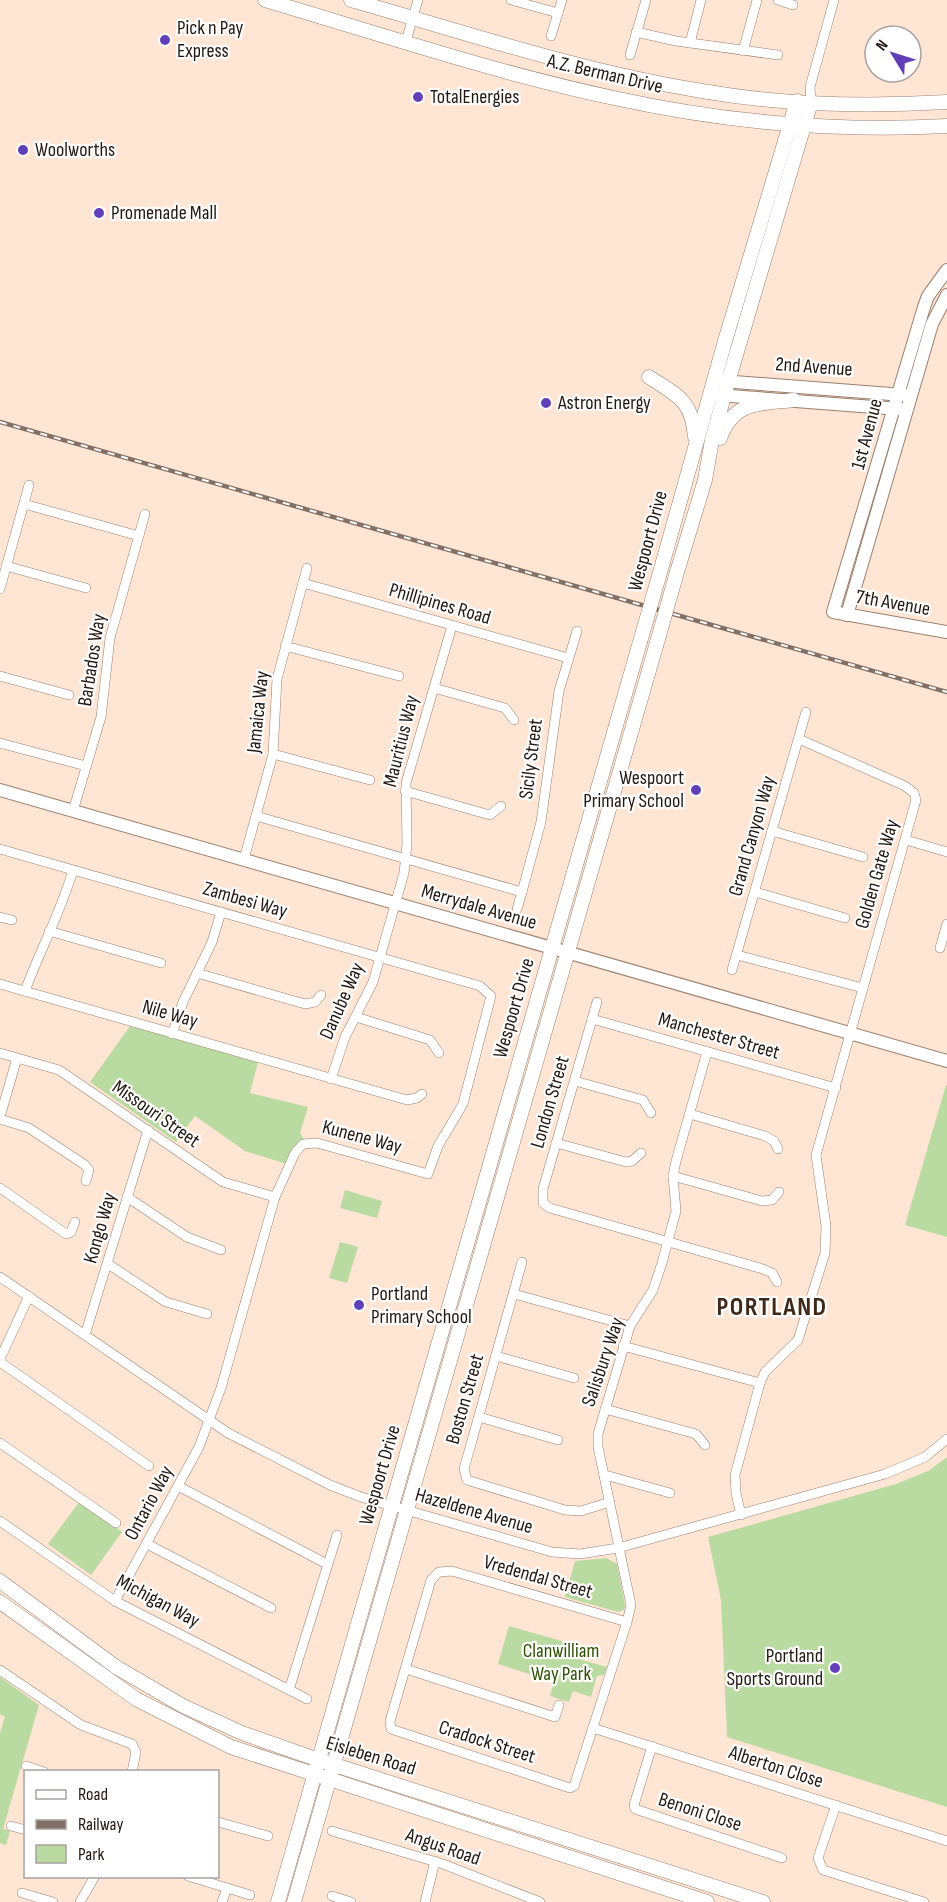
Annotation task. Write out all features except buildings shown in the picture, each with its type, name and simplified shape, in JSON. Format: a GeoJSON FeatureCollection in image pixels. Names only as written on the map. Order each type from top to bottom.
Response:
{"type":"FeatureCollection","features":[{"type":"Feature","properties":{"kind":"main road","name":"A.Z. Berman Drive"},"geometry":{"type":"LineString","coordinates":[[265,0],[614,98],[726,118],[789,124],[947,126]]}},
{"type":"Feature","properties":{"kind":"main road","name":"A.Z. Berman Drive"},"geometry":{"type":"LineString","coordinates":[[351,0],[616,74],[704,92],[804,102],[947,102]]}},
{"type":"Feature","properties":{"kind":"main road","name":"Wespoort Drive"},"geometry":{"type":"LineString","coordinates":[[294,1902],[329,1781],[398,1508],[552,949],[789,124],[804,102]]}},
{"type":"Feature","properties":{"kind":"main road","name":"Wespoort Drive"},"geometry":{"type":"LineString","coordinates":[[278,1902],[319,1760],[568,953],[705,480],[728,381],[804,125],[804,102]]}},
{"type":"Feature","properties":{"kind":"main road"},"geometry":{"type":"LineString","coordinates":[[649,377],[686,403],[692,414],[696,442]]}},
{"type":"Feature","properties":{"kind":"main road"},"geometry":{"type":"LineString","coordinates":[[705,480],[731,416],[749,406],[794,400]]}},
{"type":"Feature","properties":{"kind":"main road","name":"Eisleben Road"},"geometry":{"type":"LineString","coordinates":[[0,1581],[99,1654],[154,1690],[222,1725],[333,1765],[763,1902]]}},
{"type":"Feature","properties":{"kind":"main road","name":"Eisleben Road"},"geometry":{"type":"LineString","coordinates":[[0,1602],[97,1674],[152,1708],[231,1747],[329,1781],[707,1902]]}},
{"type":"Feature","properties":{"kind":"street"},"geometry":{"type":"LineString","coordinates":[[406,41],[418,0]]}},
{"type":"Feature","properties":{"kind":"street"},"geometry":{"type":"LineString","coordinates":[[511,0],[558,13]]}},
{"type":"Feature","properties":{"kind":"street"},"geometry":{"type":"LineString","coordinates":[[551,36],[562,0]]}},
{"type":"Feature","properties":{"kind":"street"},"geometry":{"type":"LineString","coordinates":[[630,55],[646,0]]}},
{"type":"Feature","properties":{"kind":"street"},"geometry":{"type":"LineString","coordinates":[[690,43],[701,0]]}},
{"type":"Feature","properties":{"kind":"street"},"geometry":{"type":"LineString","coordinates":[[743,51],[757,0]]}},
{"type":"Feature","properties":{"kind":"street"},"geometry":{"type":"LineString","coordinates":[[778,0],[793,5]]}},
{"type":"Feature","properties":{"kind":"street"},"geometry":{"type":"LineString","coordinates":[[804,102],[834,0]]}},
{"type":"Feature","properties":{"kind":"street"},"geometry":{"type":"LineString","coordinates":[[636,32],[690,43],[778,55]]}},
{"type":"Feature","properties":{"kind":"street","name":"1st Avenue"},"geometry":{"type":"LineString","coordinates":[[833,612],[873,486],[928,296],[946,274]]}},
{"type":"Feature","properties":{"kind":"street","name":"1st Avenue"},"geometry":{"type":"LineString","coordinates":[[847,615],[932,324],[947,295]]}},
{"type":"Feature","properties":{"kind":"street","name":"2nd Avenue"},"geometry":{"type":"LineString","coordinates":[[714,380],[911,396]]}},
{"type":"Feature","properties":{"kind":"street","name":"2nd Avenue"},"geometry":{"type":"LineString","coordinates":[[710,394],[907,410]]}},
{"type":"Feature","properties":{"kind":"street"},"geometry":{"type":"LineString","coordinates":[[0,589],[29,485]]}},
{"type":"Feature","properties":{"kind":"street"},"geometry":{"type":"LineString","coordinates":[[24,504],[139,536]]}},
{"type":"Feature","properties":{"kind":"street","name":"Barbados Way"},"geometry":{"type":"LineString","coordinates":[[73,810],[103,708],[110,638],[145,514]]}},
{"type":"Feature","properties":{"kind":"street"},"geometry":{"type":"LineString","coordinates":[[6,566],[86,588]]}},
{"type":"Feature","properties":{"kind":"street","name":"Jamaica Way"},"geometry":{"type":"LineString","coordinates":[[244,860],[273,754],[277,679],[307,568]]}},
{"type":"Feature","properties":{"kind":"street","name":"Phillipines Road"},"geometry":{"type":"LineString","coordinates":[[303,583],[568,658]]}},
{"type":"Feature","properties":{"kind":"street","name":"7th Avenue"},"geometry":{"type":"LineString","coordinates":[[833,612],[947,632]]}},
{"type":"Feature","properties":{"kind":"street","name":"Mauritius Way"},"geometry":{"type":"LineString","coordinates":[[396,903],[406,859],[405,791],[452,626]]}},
{"type":"Feature","properties":{"kind":"street","name":"Sicily Street"},"geometry":{"type":"LineString","coordinates":[[518,909],[541,822],[556,706],[577,631]]}},
{"type":"Feature","properties":{"kind":"street"},"geometry":{"type":"LineString","coordinates":[[285,646],[399,676]]}},
{"type":"Feature","properties":{"kind":"street"},"geometry":{"type":"LineString","coordinates":[[0,676],[69,695]]}},
{"type":"Feature","properties":{"kind":"street"},"geometry":{"type":"LineString","coordinates":[[434,688],[505,708],[514,720]]}},
{"type":"Feature","properties":{"kind":"street","name":"Grand Canyon Way"},"geometry":{"type":"LineString","coordinates":[[732,970],[806,712]]}},
{"type":"Feature","properties":{"kind":"street","name":"Golden Gate Way"},"geometry":{"type":"LineString","coordinates":[[760,1383],[765,1372],[798,1340],[825,1253],[826,1226],[816,1155],[916,802],[911,790],[799,739]]}},
{"type":"Feature","properties":{"kind":"street"},"geometry":{"type":"LineString","coordinates":[[0,743],[86,766]]}},
{"type":"Feature","properties":{"kind":"street"},"geometry":{"type":"LineString","coordinates":[[273,754],[370,780]]}},
{"type":"Feature","properties":{"kind":"street","name":"Merrydale Avenue"},"geometry":{"type":"LineString","coordinates":[[0,789],[947,1061]]}},
{"type":"Feature","properties":{"kind":"street"},"geometry":{"type":"LineString","coordinates":[[405,791],[490,816],[501,807]]}},
{"type":"Feature","properties":{"kind":"street"},"geometry":{"type":"LineString","coordinates":[[256,816],[522,892]]}},
{"type":"Feature","properties":{"kind":"street"},"geometry":{"type":"LineString","coordinates":[[772,831],[862,857]]}},
{"type":"Feature","properties":{"kind":"street"},"geometry":{"type":"LineString","coordinates":[[906,840],[947,852]]}},
{"type":"Feature","properties":{"kind":"street","name":"Zambesi Way"},"geometry":{"type":"LineString","coordinates":[[0,849],[480,986]]}},
{"type":"Feature","properties":{"kind":"street"},"geometry":{"type":"LineString","coordinates":[[25,991],[49,931],[64,902],[73,870]]}},
{"type":"Feature","properties":{"kind":"street"},"geometry":{"type":"LineString","coordinates":[[755,892],[845,918]]}},
{"type":"Feature","properties":{"kind":"street","name":"Danube Way"},"geometry":{"type":"LineString","coordinates":[[331,1079],[339,1050],[373,982],[396,903]]}},
{"type":"Feature","properties":{"kind":"street"},"geometry":{"type":"LineString","coordinates":[[172,1034],[183,1002],[212,942],[220,912]]}},
{"type":"Feature","properties":{"kind":"street"},"geometry":{"type":"LineString","coordinates":[[0,917],[12,920]]}},
{"type":"Feature","properties":{"kind":"street"},"geometry":{"type":"LineString","coordinates":[[940,948],[947,924]]}},
{"type":"Feature","properties":{"kind":"street"},"geometry":{"type":"LineString","coordinates":[[49,931],[161,963]]}},
{"type":"Feature","properties":{"kind":"street"},"geometry":{"type":"LineString","coordinates":[[737,955],[863,988]]}},
{"type":"Feature","properties":{"kind":"street"},"geometry":{"type":"LineString","coordinates":[[197,973],[305,1004],[315,1002],[321,995]]}},
{"type":"Feature","properties":{"kind":"street","name":"Nile Way"},"geometry":{"type":"LineString","coordinates":[[0,984],[407,1100],[417,1098],[422,1094]]}},
{"type":"Feature","properties":{"kind":"street","name":"Kunene Way"},"geometry":{"type":"LineString","coordinates":[[209,1421],[221,1388],[275,1197],[295,1153],[303,1143],[310,1142],[428,1174],[438,1146],[463,1104],[491,996],[480,986]]}},
{"type":"Feature","properties":{"kind":"street","name":"London Street"},"geometry":{"type":"LineString","coordinates":[[597,1002],[541,1198],[543,1203],[550,1208],[668,1241]]}},
{"type":"Feature","properties":{"kind":"street"},"geometry":{"type":"LineString","coordinates":[[356,1017],[424,1038],[434,1044],[439,1053]]}},
{"type":"Feature","properties":{"kind":"street","name":"Manchester Street"},"geometry":{"type":"LineString","coordinates":[[592,1019],[836,1088]]}},
{"type":"Feature","properties":{"kind":"street","name":"Missouri Street"},"geometry":{"type":"LineString","coordinates":[[0,1053],[65,1073],[223,1182],[275,1197]]}},
{"type":"Feature","properties":{"kind":"street","name":"Salisbury Way"},"geometry":{"type":"LineString","coordinates":[[573,1787],[631,1605],[598,1440],[630,1326],[653,1290],[668,1241],[676,1210],[673,1176],[708,1053]]}},
{"type":"Feature","properties":{"kind":"street"},"geometry":{"type":"LineString","coordinates":[[17,1058],[0,1118],[29,1128],[85,1165],[89,1170],[86,1181]]}},
{"type":"Feature","properties":{"kind":"street"},"geometry":{"type":"LineString","coordinates":[[574,1081],[643,1100],[651,1113]]}},
{"type":"Feature","properties":{"kind":"street"},"geometry":{"type":"LineString","coordinates":[[690,1114],[765,1136],[774,1141],[778,1149]]}},
{"type":"Feature","properties":{"kind":"street","name":"Kongo Way"},"geometry":{"type":"LineString","coordinates":[[85,1335],[148,1130]]}},
{"type":"Feature","properties":{"kind":"street"},"geometry":{"type":"LineString","coordinates":[[556,1143],[626,1162],[632,1161],[641,1154]]}},
{"type":"Feature","properties":{"kind":"street"},"geometry":{"type":"LineString","coordinates":[[673,1176],[762,1201],[772,1200],[779,1192]]}},
{"type":"Feature","properties":{"kind":"street"},"geometry":{"type":"LineString","coordinates":[[0,1188],[66,1234],[71,1232],[75,1222]]}},
{"type":"Feature","properties":{"kind":"street"},"geometry":{"type":"LineString","coordinates":[[127,1197],[188,1237],[221,1250]]}},
{"type":"Feature","properties":{"kind":"street"},"geometry":{"type":"LineString","coordinates":[[668,1241],[763,1269],[772,1273],[777,1282]]}},
{"type":"Feature","properties":{"kind":"street","name":"Boston Street"},"geometry":{"type":"LineString","coordinates":[[522,1262],[464,1469],[467,1480],[574,1511],[610,1502]]}},
{"type":"Feature","properties":{"kind":"street"},"geometry":{"type":"LineString","coordinates":[[108,1264],[166,1302],[207,1314]]}},
{"type":"Feature","properties":{"kind":"street","name":"Hazeldene Avenue"},"geometry":{"type":"LineString","coordinates":[[0,1277],[209,1421],[330,1485],[398,1508],[552,1552],[580,1554],[618,1548],[741,1515],[908,1467],[947,1439]]}},
{"type":"Feature","properties":{"kind":"street"},"geometry":{"type":"LineString","coordinates":[[514,1294],[630,1326]]}},
{"type":"Feature","properties":{"kind":"street"},"geometry":{"type":"LineString","coordinates":[[29,1296],[0,1361],[148,1466]]}},
{"type":"Feature","properties":{"kind":"street"},"geometry":{"type":"LineString","coordinates":[[623,1346],[760,1383],[735,1475],[741,1515]]}},
{"type":"Feature","properties":{"kind":"street"},"geometry":{"type":"LineString","coordinates":[[496,1356],[574,1378]]}},
{"type":"Feature","properties":{"kind":"street"},"geometry":{"type":"LineString","coordinates":[[605,1409],[696,1434],[705,1445]]}},
{"type":"Feature","properties":{"kind":"street"},"geometry":{"type":"LineString","coordinates":[[479,1417],[558,1440]]}},
{"type":"Feature","properties":{"kind":"street","name":"Ontario Way"},"geometry":{"type":"LineString","coordinates":[[115,1601],[178,1486],[209,1421]]}},
{"type":"Feature","properties":{"kind":"street"},"geometry":{"type":"LineString","coordinates":[[0,1443],[116,1523]]}},
{"type":"Feature","properties":{"kind":"street"},"geometry":{"type":"LineString","coordinates":[[604,1475],[670,1493]]}},
{"type":"Feature","properties":{"kind":"street"},"geometry":{"type":"LineString","coordinates":[[178,1486],[327,1564]]}},
{"type":"Feature","properties":{"kind":"street","name":"Michigan Way"},"geometry":{"type":"LineString","coordinates":[[0,1521],[115,1601],[307,1699]]}},
{"type":"Feature","properties":{"kind":"street"},"geometry":{"type":"LineString","coordinates":[[289,1690],[337,1535]]}},
{"type":"Feature","properties":{"kind":"street"},"geometry":{"type":"LineString","coordinates":[[147,1544],[271,1608]]}},
{"type":"Feature","properties":{"kind":"street","name":"Vredendal Street"},"geometry":{"type":"LineString","coordinates":[[406,1669],[431,1580],[439,1572],[452,1571],[627,1622]]}},
{"type":"Feature","properties":{"kind":"street"},"geometry":{"type":"LineString","coordinates":[[406,1669],[555,1716],[559,1705]]}},
{"type":"Feature","properties":{"kind":"street","name":"Cradock Street"},"geometry":{"type":"LineString","coordinates":[[406,1669],[390,1720],[391,1729],[573,1787]]}},
{"type":"Feature","properties":{"kind":"street"},"geometry":{"type":"LineString","coordinates":[[0,1670],[81,1725],[132,1744],[136,1752],[132,1770]]}},
{"type":"Feature","properties":{"kind":"street","name":"Alberton Close"},"geometry":{"type":"LineString","coordinates":[[593,1728],[947,1840]]}},
{"type":"Feature","properties":{"kind":"street","name":"Benoni Close"},"geometry":{"type":"LineString","coordinates":[[652,1746],[635,1809],[782,1858]]}},
{"type":"Feature","properties":{"kind":"street"},"geometry":{"type":"LineString","coordinates":[[26,1766],[38,1770]]}},
{"type":"Feature","properties":{"kind":"street"},"geometry":{"type":"LineString","coordinates":[[836,1805],[818,1858],[823,1870],[924,1902]]}},
{"type":"Feature","properties":{"kind":"street"},"geometry":{"type":"LineString","coordinates":[[219,1822],[268,1836]]}},
{"type":"Feature","properties":{"kind":"street"},"geometry":{"type":"LineString","coordinates":[[12,1826],[24,1829]]}},
{"type":"Feature","properties":{"kind":"street","name":"Angus Road"},"geometry":{"type":"LineString","coordinates":[[332,1831],[435,1861],[540,1902]]}},
{"type":"Feature","properties":{"kind":"street"},"geometry":{"type":"LineString","coordinates":[[424,1902],[435,1861]]}},
{"type":"Feature","properties":{"kind":"street"},"geometry":{"type":"LineString","coordinates":[[80,1902],[94,1878]]}},
{"type":"Feature","properties":{"kind":"street"},"geometry":{"type":"LineString","coordinates":[[194,1878],[250,1895]]}},
{"type":"Feature","properties":{"kind":"street"},"geometry":{"type":"LineString","coordinates":[[222,1902],[226,1888]]}},
{"type":"Feature","properties":{"kind":"street"},"geometry":{"type":"LineString","coordinates":[[22,1893],[53,1902]]}},
{"type":"Feature","properties":{"kind":"street"},"geometry":{"type":"LineString","coordinates":[[332,1896],[351,1902]]}},
{"type":"Feature","properties":{"kind":"green space"},"geometry":{"type":"Polygon","coordinates":[[[130,1026],[258,1062],[250,1093],[308,1107],[300,1133],[304,1139],[294,1147],[287,1164],[245,1151],[195,1116],[176,1142],[90,1082],[130,1026]]]}},
{"type":"Feature","properties":{"kind":"green space"},"geometry":{"type":"Polygon","coordinates":[[[947,1086],[947,1237],[905,1225],[947,1086]]]}},
{"type":"Feature","properties":{"kind":"green space"},"geometry":{"type":"Polygon","coordinates":[[[345,1190],[382,1201],[377,1218],[340,1208],[345,1190]]]}},
{"type":"Feature","properties":{"kind":"green space"},"geometry":{"type":"Polygon","coordinates":[[[340,1242],[358,1247],[347,1283],[329,1278],[340,1242]]]}},
{"type":"Feature","properties":{"kind":"green space","name":"Portland Sports Ground"},"geometry":{"type":"Polygon","coordinates":[[[947,1457],[947,1807],[727,1737],[721,1600],[708,1537],[896,1484],[930,1470],[947,1457]]]}},
{"type":"Feature","properties":{"kind":"green space"},"geometry":{"type":"Polygon","coordinates":[[[80,1501],[122,1532],[91,1575],[48,1544],[80,1501]]]}},
{"type":"Feature","properties":{"kind":"green space"},"geometry":{"type":"Polygon","coordinates":[[[606,1558],[617,1564],[624,1610],[618,1612],[565,1597],[575,1561],[606,1558]]]}},
{"type":"Feature","properties":{"kind":"green space","name":"Clanwilliam Way Park"},"geometry":{"type":"Polygon","coordinates":[[[509,1626],[586,1648],[582,1660],[607,1667],[604,1675],[597,1676],[591,1697],[573,1691],[569,1702],[550,1696],[554,1682],[498,1664],[509,1626]]]}},
{"type":"Feature","properties":{"kind":"green space"},"geometry":{"type":"Polygon","coordinates":[[[0,1677],[39,1705],[3,1829],[10,1831],[6,1845],[0,1843],[0,1733],[5,1716],[0,1715],[0,1677]]]}},
{"type":"Feature","properties":{"kind":"railway"},"geometry":{"type":"LineString","coordinates":[[0,422],[947,692]]}},
{"type":"Feature","properties":{"kind":"place","name":"Pick n Pay Express"},"geometry":{"type":"Point","coordinates":[165,40]}},
{"type":"Feature","properties":{"kind":"place","name":"TotalEnergies"},"geometry":{"type":"Point","coordinates":[418,97]}},
{"type":"Feature","properties":{"kind":"place","name":"Woolworths"},"geometry":{"type":"Point","coordinates":[23,150]}},
{"type":"Feature","properties":{"kind":"place","name":"Promenade Mall"},"geometry":{"type":"Point","coordinates":[99,213]}},
{"type":"Feature","properties":{"kind":"place","name":"Astron Energy"},"geometry":{"type":"Point","coordinates":[546,403]}},
{"type":"Feature","properties":{"kind":"place","name":"Wespoort Primary School"},"geometry":{"type":"Point","coordinates":[696,790]}},
{"type":"Feature","properties":{"kind":"place","name":"Portland Primary School"},"geometry":{"type":"Point","coordinates":[359,1305]}},
{"type":"Feature","properties":{"kind":"place","name":"Portland Sports Ground"},"geometry":{"type":"Point","coordinates":[835,1668]}},
{"type":"Feature","properties":{"kind":"district","name":"PORTLAND"},"geometry":{"type":"Point","coordinates":[772,1307]}}]}
